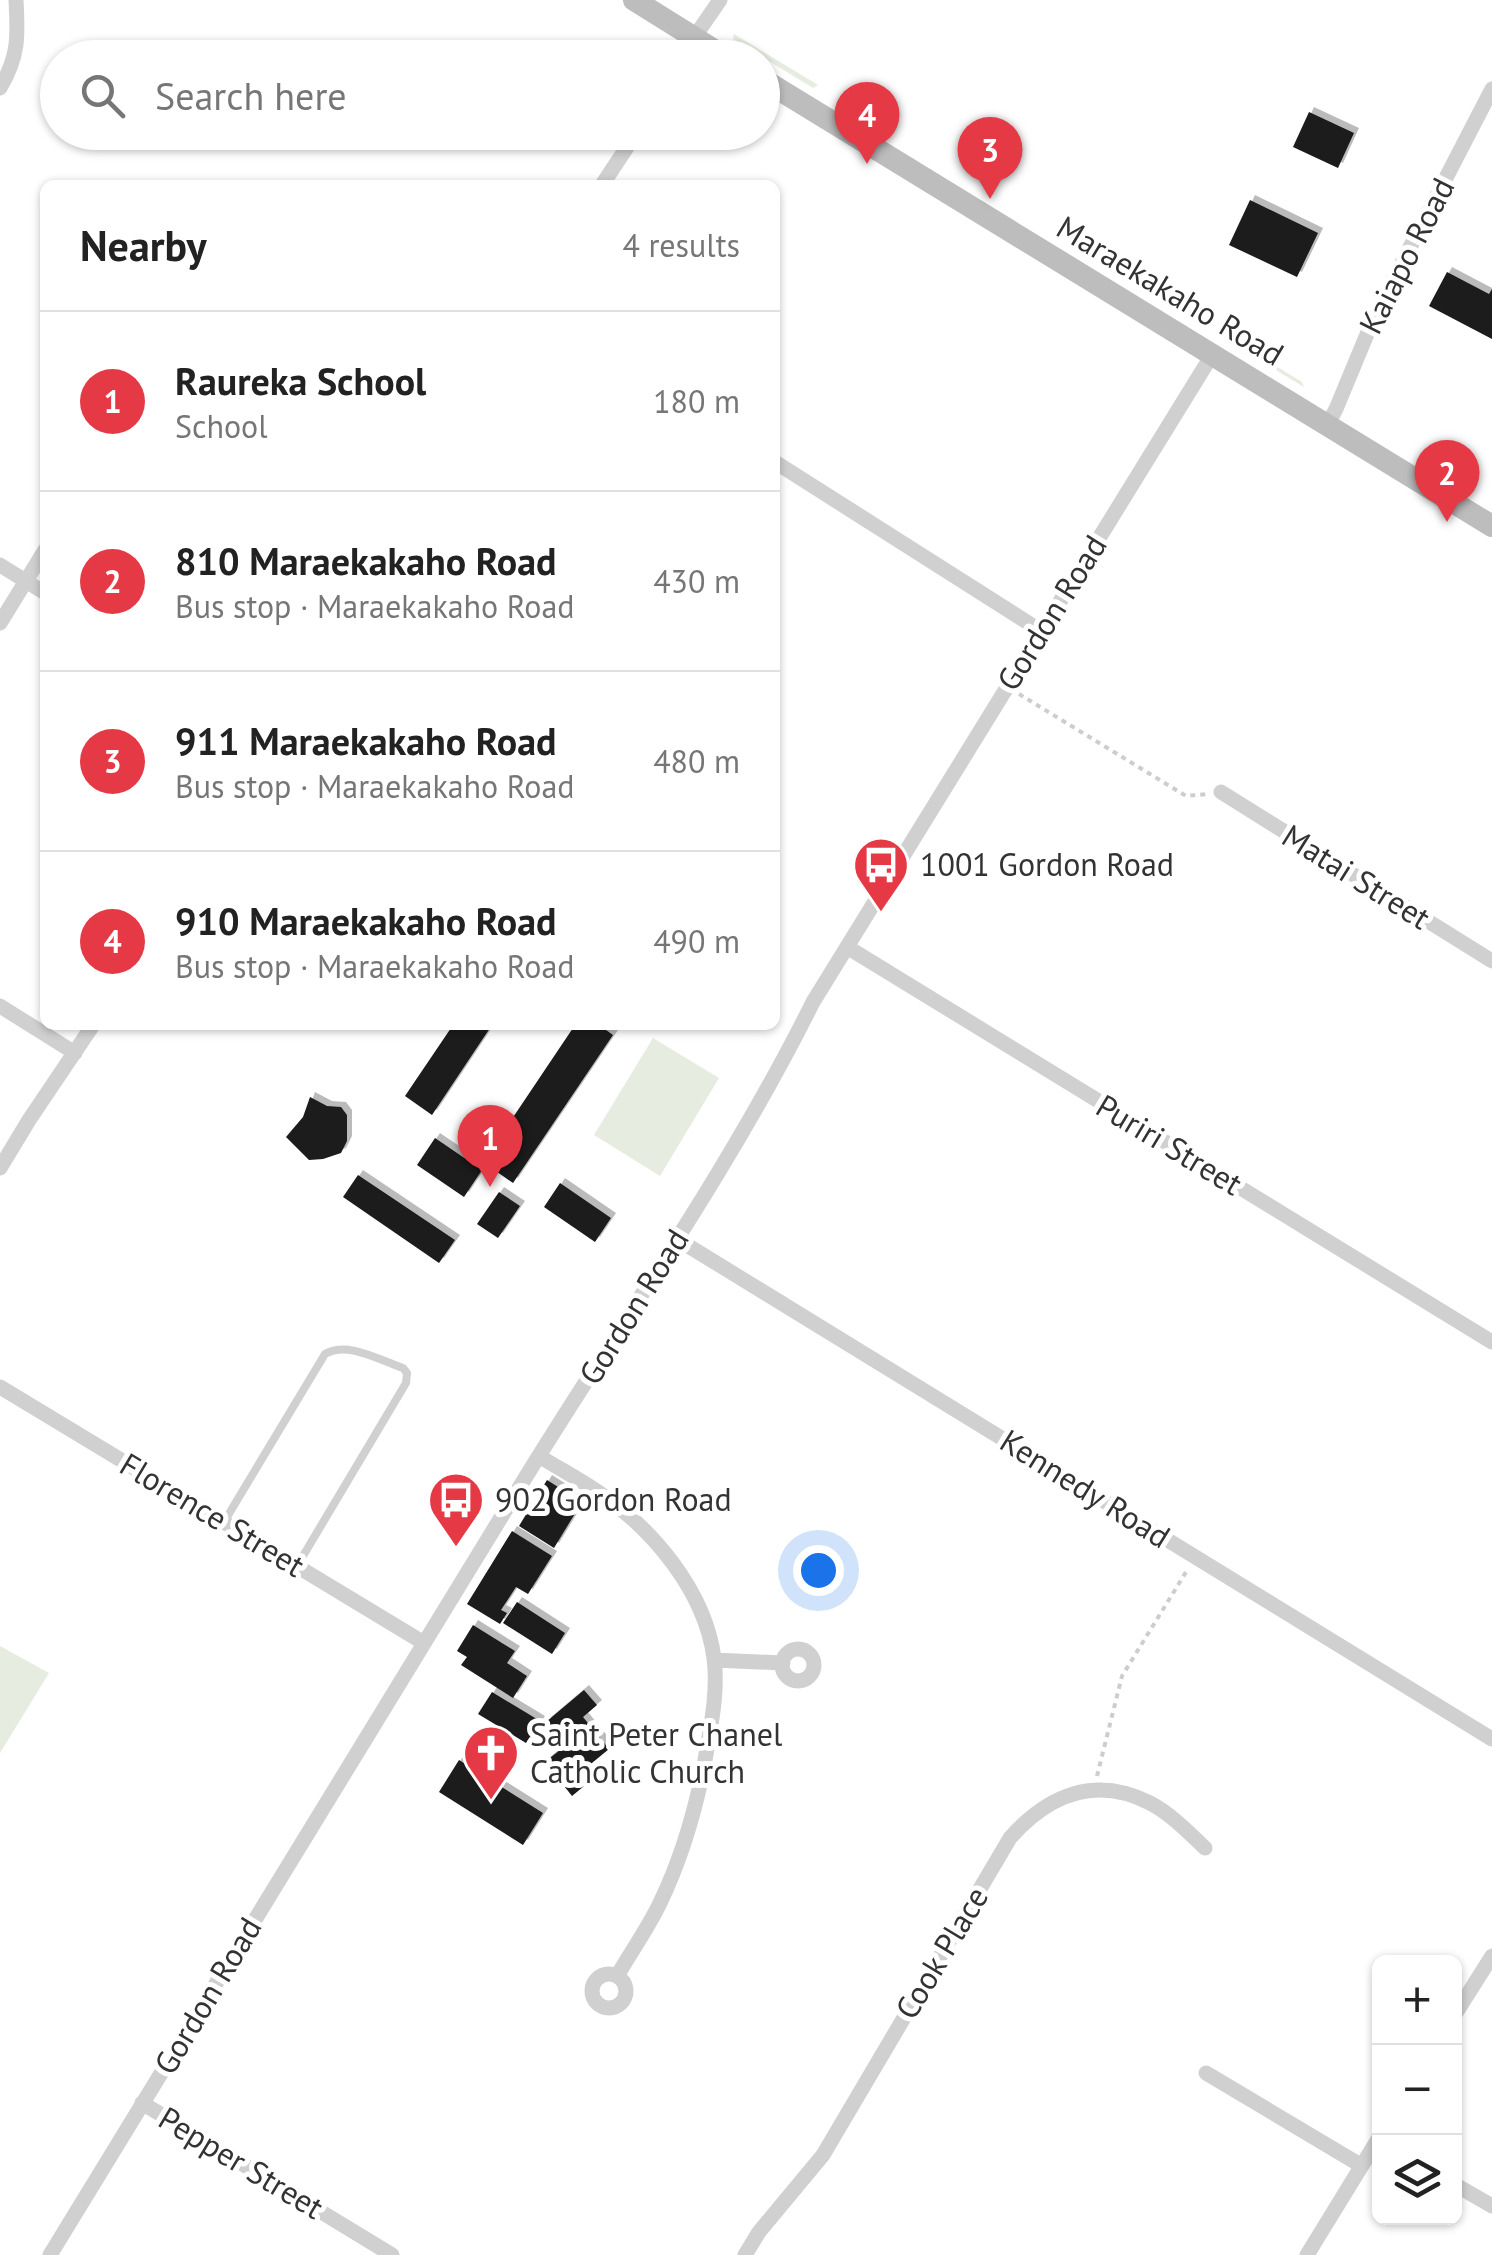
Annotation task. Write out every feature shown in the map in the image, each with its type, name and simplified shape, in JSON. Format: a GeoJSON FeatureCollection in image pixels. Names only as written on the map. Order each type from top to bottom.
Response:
{"type":"FeatureCollection","features":[{"type":"Feature","properties":{"kind":"main road"},"geometry":{"type":"LineString","coordinates":[[634,0],[698,40]]}},
{"type":"Feature","properties":{"kind":"main road","name":"Maraekakaho Road"},"geometry":{"type":"LineString","coordinates":[[780,91],[1492,526]]}},
{"type":"Feature","properties":{"kind":"street"},"geometry":{"type":"LineString","coordinates":[[0,88],[12,69],[18,48],[16,0]]}},
{"type":"Feature","properties":{"kind":"street"},"geometry":{"type":"LineString","coordinates":[[695,38],[720,0]]}},
{"type":"Feature","properties":{"kind":"street","name":"Kaiapo Road"},"geometry":{"type":"LineString","coordinates":[[1328,424],[1376,315],[1492,90]]}},
{"type":"Feature","properties":{"kind":"street"},"geometry":{"type":"LineString","coordinates":[[605,180],[625,150]]}},
{"type":"Feature","properties":{"kind":"street","name":"Gordon Road"},"geometry":{"type":"LineString","coordinates":[[50,2255],[539,1456],[677,1239],[778,1072],[812,1002],[1212,355]]}},
{"type":"Feature","properties":{"kind":"street"},"geometry":{"type":"LineString","coordinates":[[780,465],[1041,630]]}},
{"type":"Feature","properties":{"kind":"street"},"geometry":{"type":"LineString","coordinates":[[0,622],[40,558]]}},
{"type":"Feature","properties":{"kind":"street"},"geometry":{"type":"LineString","coordinates":[[0,566],[40,590]]}},
{"type":"Feature","properties":{"kind":"street","name":"Matai Street"},"geometry":{"type":"LineString","coordinates":[[1221,792],[1492,961]]}},
{"type":"Feature","properties":{"kind":"street","name":"Puriri Street"},"geometry":{"type":"LineString","coordinates":[[846,948],[1492,1342]]}},
{"type":"Feature","properties":{"kind":"street"},"geometry":{"type":"LineString","coordinates":[[0,1006],[75,1053]]}},
{"type":"Feature","properties":{"kind":"street"},"geometry":{"type":"LineString","coordinates":[[0,1168],[90,1030]]}},
{"type":"Feature","properties":{"kind":"street","name":"Kennedy Road"},"geometry":{"type":"LineString","coordinates":[[677,1239],[1492,1739]]}},
{"type":"Feature","properties":{"kind":"street","name":"Florence Street"},"geometry":{"type":"LineString","coordinates":[[0,1387],[424,1643]]}},
{"type":"Feature","properties":{"kind":"street"},"geometry":{"type":"LineString","coordinates":[[539,1456],[610,1500],[664,1552],[693,1596],[714,1660],[711,1726],[688,1833],[658,1906],[617,1976]]}},
{"type":"Feature","properties":{"kind":"street"},"geometry":{"type":"LineString","coordinates":[[714,1660],[782,1663]]}},
{"type":"Feature","properties":{"kind":"street","name":"Cook Place"},"geometry":{"type":"LineString","coordinates":[[745,2255],[758,2232],[822,2154],[1010,1838],[1034,1813],[1050,1802],[1080,1792],[1113,1792],[1148,1802],[1205,1848]]}},
{"type":"Feature","properties":{"kind":"street"},"geometry":{"type":"LineString","coordinates":[[1462,2003],[1492,1956]]}},
{"type":"Feature","properties":{"kind":"street"},"geometry":{"type":"LineString","coordinates":[[1206,2073],[1362,2166]]}},
{"type":"Feature","properties":{"kind":"street","name":"Pepper Street"},"geometry":{"type":"LineString","coordinates":[[142,2103],[392,2255]]}},
{"type":"Feature","properties":{"kind":"street"},"geometry":{"type":"LineString","coordinates":[[1308,2255],[1372,2148]]}},
{"type":"Feature","properties":{"kind":"street"},"geometry":{"type":"LineString","coordinates":[[1462,2189],[1492,2206]]}},
{"type":"Feature","properties":{"kind":"lane"},"geometry":{"type":"LineString","coordinates":[[224,1522],[324,1354],[344,1349],[403,1368],[406,1382],[297,1566]]}},
{"type":"Feature","properties":{"kind":"path"},"geometry":{"type":"LineString","coordinates":[[1007,687],[1186,796],[1221,792]]}},
{"type":"Feature","properties":{"kind":"path"},"geometry":{"type":"LineString","coordinates":[[1096,1791],[1122,1676],[1195,1557]]}},
{"type":"Feature","properties":{"kind":"shaded area"},"geometry":{"type":"Polygon","coordinates":[[[780,62],[818,85],[813,88],[780,68],[780,62]]]}},
{"type":"Feature","properties":{"kind":"shaded area"},"geometry":{"type":"Polygon","coordinates":[[[1092,253],[1175,304],[1174,309],[1091,258],[1092,253]]]}},
{"type":"Feature","properties":{"kind":"shaded area"},"geometry":{"type":"Polygon","coordinates":[[[1217,330],[1302,382],[1304,387],[1216,334],[1217,330]]]}},
{"type":"Feature","properties":{"kind":"shaded area"},"geometry":{"type":"Polygon","coordinates":[[[653,1038],[719,1078],[660,1176],[594,1135],[653,1038]]]}},
{"type":"Feature","properties":{"kind":"shaded area"},"geometry":{"type":"Polygon","coordinates":[[[0,1646],[49,1673],[0,1753],[0,1646]]]}},
{"type":"Feature","properties":{"kind":"building"},"geometry":{"type":"Polygon","coordinates":[[[1309,112],[1354,133],[1338,168],[1293,147],[1309,112]]]}},
{"type":"Feature","properties":{"kind":"building"},"geometry":{"type":"Polygon","coordinates":[[[1250,200],[1318,233],[1297,277],[1229,245],[1250,200]]]}},
{"type":"Feature","properties":{"kind":"building"},"geometry":{"type":"Polygon","coordinates":[[[1447,272],[1489,294],[1492,289],[1492,339],[1429,306],[1447,272]]]}},
{"type":"Feature","properties":{"kind":"building"},"geometry":{"type":"Polygon","coordinates":[[[450,1030],[489,1030],[432,1115],[405,1096],[450,1030]]]}},
{"type":"Feature","properties":{"kind":"building"},"geometry":{"type":"Polygon","coordinates":[[[572,1030],[606,1030],[613,1035],[513,1183],[483,1162],[572,1030]]]}},
{"type":"Feature","properties":{"kind":"building"},"geometry":{"type":"Polygon","coordinates":[[[310,1097],[327,1106],[341,1107],[347,1115],[347,1141],[341,1153],[309,1160],[286,1137],[303,1117],[310,1097]]]}},
{"type":"Feature","properties":{"kind":"building"},"geometry":{"type":"Polygon","coordinates":[[[435,1138],[482,1170],[464,1197],[417,1165],[435,1138]]]}},
{"type":"Feature","properties":{"kind":"building"},"geometry":{"type":"Polygon","coordinates":[[[358,1175],[455,1240],[439,1263],[343,1197],[358,1175]]]}},
{"type":"Feature","properties":{"kind":"building"},"geometry":{"type":"Polygon","coordinates":[[[560,1183],[611,1218],[595,1242],[544,1207],[560,1183]]]}},
{"type":"Feature","properties":{"kind":"building"},"geometry":{"type":"Polygon","coordinates":[[[499,1192],[520,1206],[498,1238],[477,1224],[499,1192]]]}},
{"type":"Feature","properties":{"kind":"building"},"geometry":{"type":"Polygon","coordinates":[[[547,1480],[582,1502],[554,1548],[519,1526],[547,1480]]]}},
{"type":"Feature","properties":{"kind":"building"},"geometry":{"type":"Polygon","coordinates":[[[512,1531],[552,1556],[528,1594],[516,1587],[501,1610],[507,1613],[500,1624],[467,1604],[512,1531]]]}},
{"type":"Feature","properties":{"kind":"building"},"geometry":{"type":"Polygon","coordinates":[[[517,1602],[565,1633],[552,1654],[503,1623],[517,1602]]]}},
{"type":"Feature","properties":{"kind":"building"},"geometry":{"type":"Polygon","coordinates":[[[473,1625],[515,1651],[507,1663],[527,1676],[513,1698],[461,1665],[467,1657],[457,1651],[473,1625]]]}},
{"type":"Feature","properties":{"kind":"building"},"geometry":{"type":"Polygon","coordinates":[[[584,1690],[597,1705],[583,1717],[609,1749],[581,1772],[589,1782],[572,1796],[545,1762],[565,1746],[546,1722],[584,1690]]]}},
{"type":"Feature","properties":{"kind":"building"},"geometry":{"type":"Polygon","coordinates":[[[492,1692],[540,1721],[526,1743],[478,1714],[492,1692]]]}},
{"type":"Feature","properties":{"kind":"building","name":"Saint Peter Chanel Catholic Church"},"geometry":{"type":"Polygon","coordinates":[[[459,1760],[543,1813],[523,1845],[439,1792],[459,1760]]]}},
{"type":"Feature","properties":{"kind":"place","name":"910 Maraekakaho Road"},"geometry":{"type":"Point","coordinates":[867,164]}},
{"type":"Feature","properties":{"kind":"place","name":"911 Maraekakaho Road"},"geometry":{"type":"Point","coordinates":[990,199]}},
{"type":"Feature","properties":{"kind":"place","name":"810 Maraekakaho Road"},"geometry":{"type":"Point","coordinates":[1447,522]}},
{"type":"Feature","properties":{"kind":"place","name":"1001 Gordon Road"},"geometry":{"type":"Point","coordinates":[881,914]}},
{"type":"Feature","properties":{"kind":"place","name":"Raureka School"},"geometry":{"type":"Point","coordinates":[490,1187]}},
{"type":"Feature","properties":{"kind":"place","name":"902 Gordon Road"},"geometry":{"type":"Point","coordinates":[456,1549]}},
{"type":"Feature","properties":{"kind":"place","name":"Saint Peter Chanel Catholic Church"},"geometry":{"type":"Point","coordinates":[491,1802]}}]}
